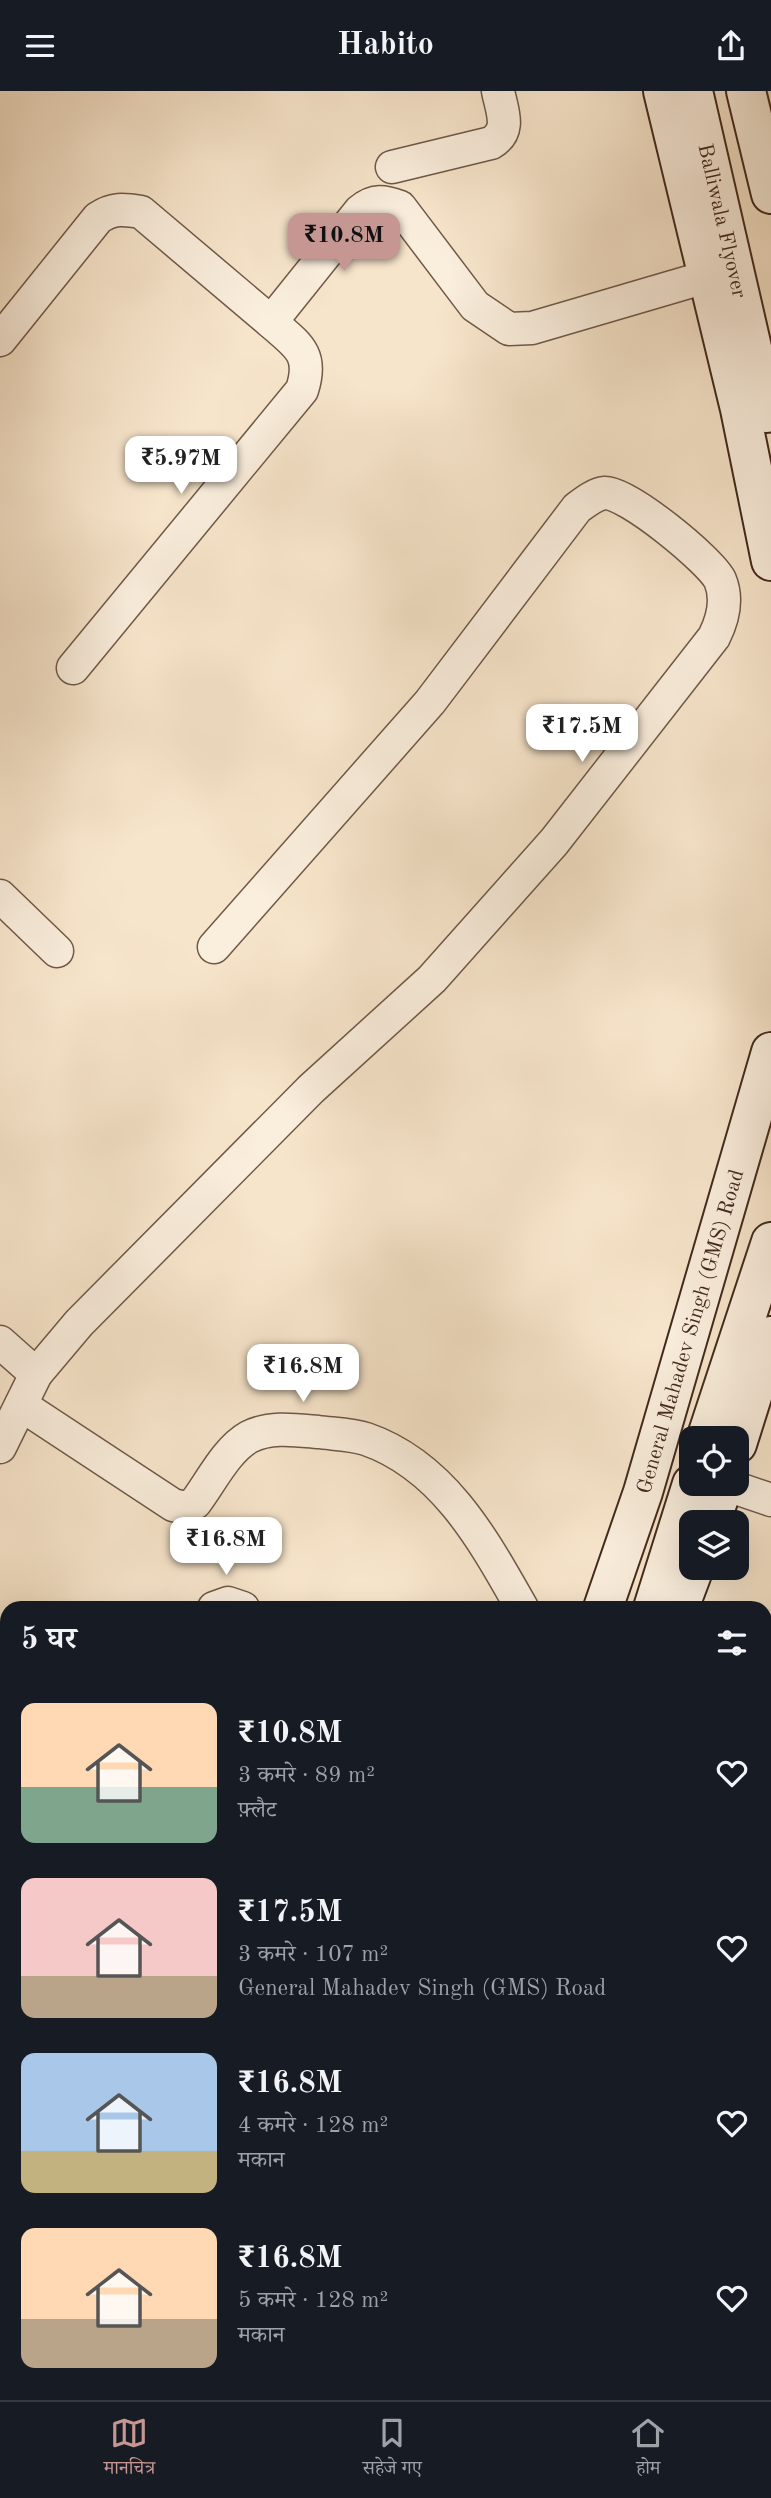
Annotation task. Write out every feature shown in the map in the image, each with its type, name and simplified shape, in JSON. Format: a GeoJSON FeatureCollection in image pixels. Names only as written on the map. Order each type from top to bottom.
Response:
{"type":"FeatureCollection","features":[{"type":"Feature","properties":{"kind":"street"},"geometry":{"type":"LineString","coordinates":[[392,167],[491,143],[499,138],[505,125],[498,91]]}},
{"type":"Feature","properties":{"kind":"street"},"geometry":{"type":"LineString","coordinates":[[663,91],[740,409],[771,561]]}},
{"type":"Feature","properties":{"kind":"street","name":"Balliwala Flyover"},"geometry":{"type":"LineString","coordinates":[[693,91],[771,432]]}},
{"type":"Feature","properties":{"kind":"street","name":"Balliwala Flyover"},"geometry":{"type":"LineString","coordinates":[[713,91],[771,345]]}},
{"type":"Feature","properties":{"kind":"street"},"geometry":{"type":"LineString","coordinates":[[746,91],[771,194]]}},
{"type":"Feature","properties":{"kind":"street"},"geometry":{"type":"LineString","coordinates":[[271,322],[360,211],[369,203],[384,201],[400,207],[475,306],[509,329],[532,328],[706,277]]}},
{"type":"Feature","properties":{"kind":"street"},"geometry":{"type":"LineString","coordinates":[[0,340],[99,218],[108,211],[123,208],[141,212],[297,344],[306,358],[308,373],[302,390],[73,668]]}},
{"type":"Feature","properties":{"kind":"street"},"geometry":{"type":"LineString","coordinates":[[0,1447],[36,1374],[79,1323],[311,1089],[432,979],[554,842],[714,637],[723,619],[724,602],[721,581],[710,565],[625,498],[606,493],[577,508],[430,702],[214,947]]}},
{"type":"Feature","properties":{"kind":"street"},"geometry":{"type":"LineString","coordinates":[[0,896],[57,951]]}},
{"type":"Feature","properties":{"kind":"street","name":"General Mahadev Singh (GMS) Road"},"geometry":{"type":"LineString","coordinates":[[605,1601],[643,1492],[771,1052]]}},
{"type":"Feature","properties":{"kind":"street"},"geometry":{"type":"LineString","coordinates":[[626,1601],[771,1127]]}},
{"type":"Feature","properties":{"kind":"street"},"geometry":{"type":"LineString","coordinates":[[710,1426],[771,1242]]}},
{"type":"Feature","properties":{"kind":"street"},"geometry":{"type":"LineString","coordinates":[[743,1426],[771,1336]]}},
{"type":"Feature","properties":{"kind":"street"},"geometry":{"type":"LineString","coordinates":[[0,1342],[36,1374]]}},
{"type":"Feature","properties":{"kind":"street"},"geometry":{"type":"LineString","coordinates":[[21,1405],[173,1505],[185,1508],[195,1503],[235,1449],[249,1437],[267,1431],[293,1429],[364,1438],[404,1457],[468,1516],[518,1601]]}},
{"type":"Feature","properties":{"kind":"street"},"geometry":{"type":"LineString","coordinates":[[749,1493],[771,1500]]}},
{"type":"Feature","properties":{"kind":"street"},"geometry":{"type":"LineString","coordinates":[[655,1601],[688,1496]]}},
{"type":"Feature","properties":{"kind":"street"},"geometry":{"type":"LineString","coordinates":[[682,1601],[690,1580]]}}]}
